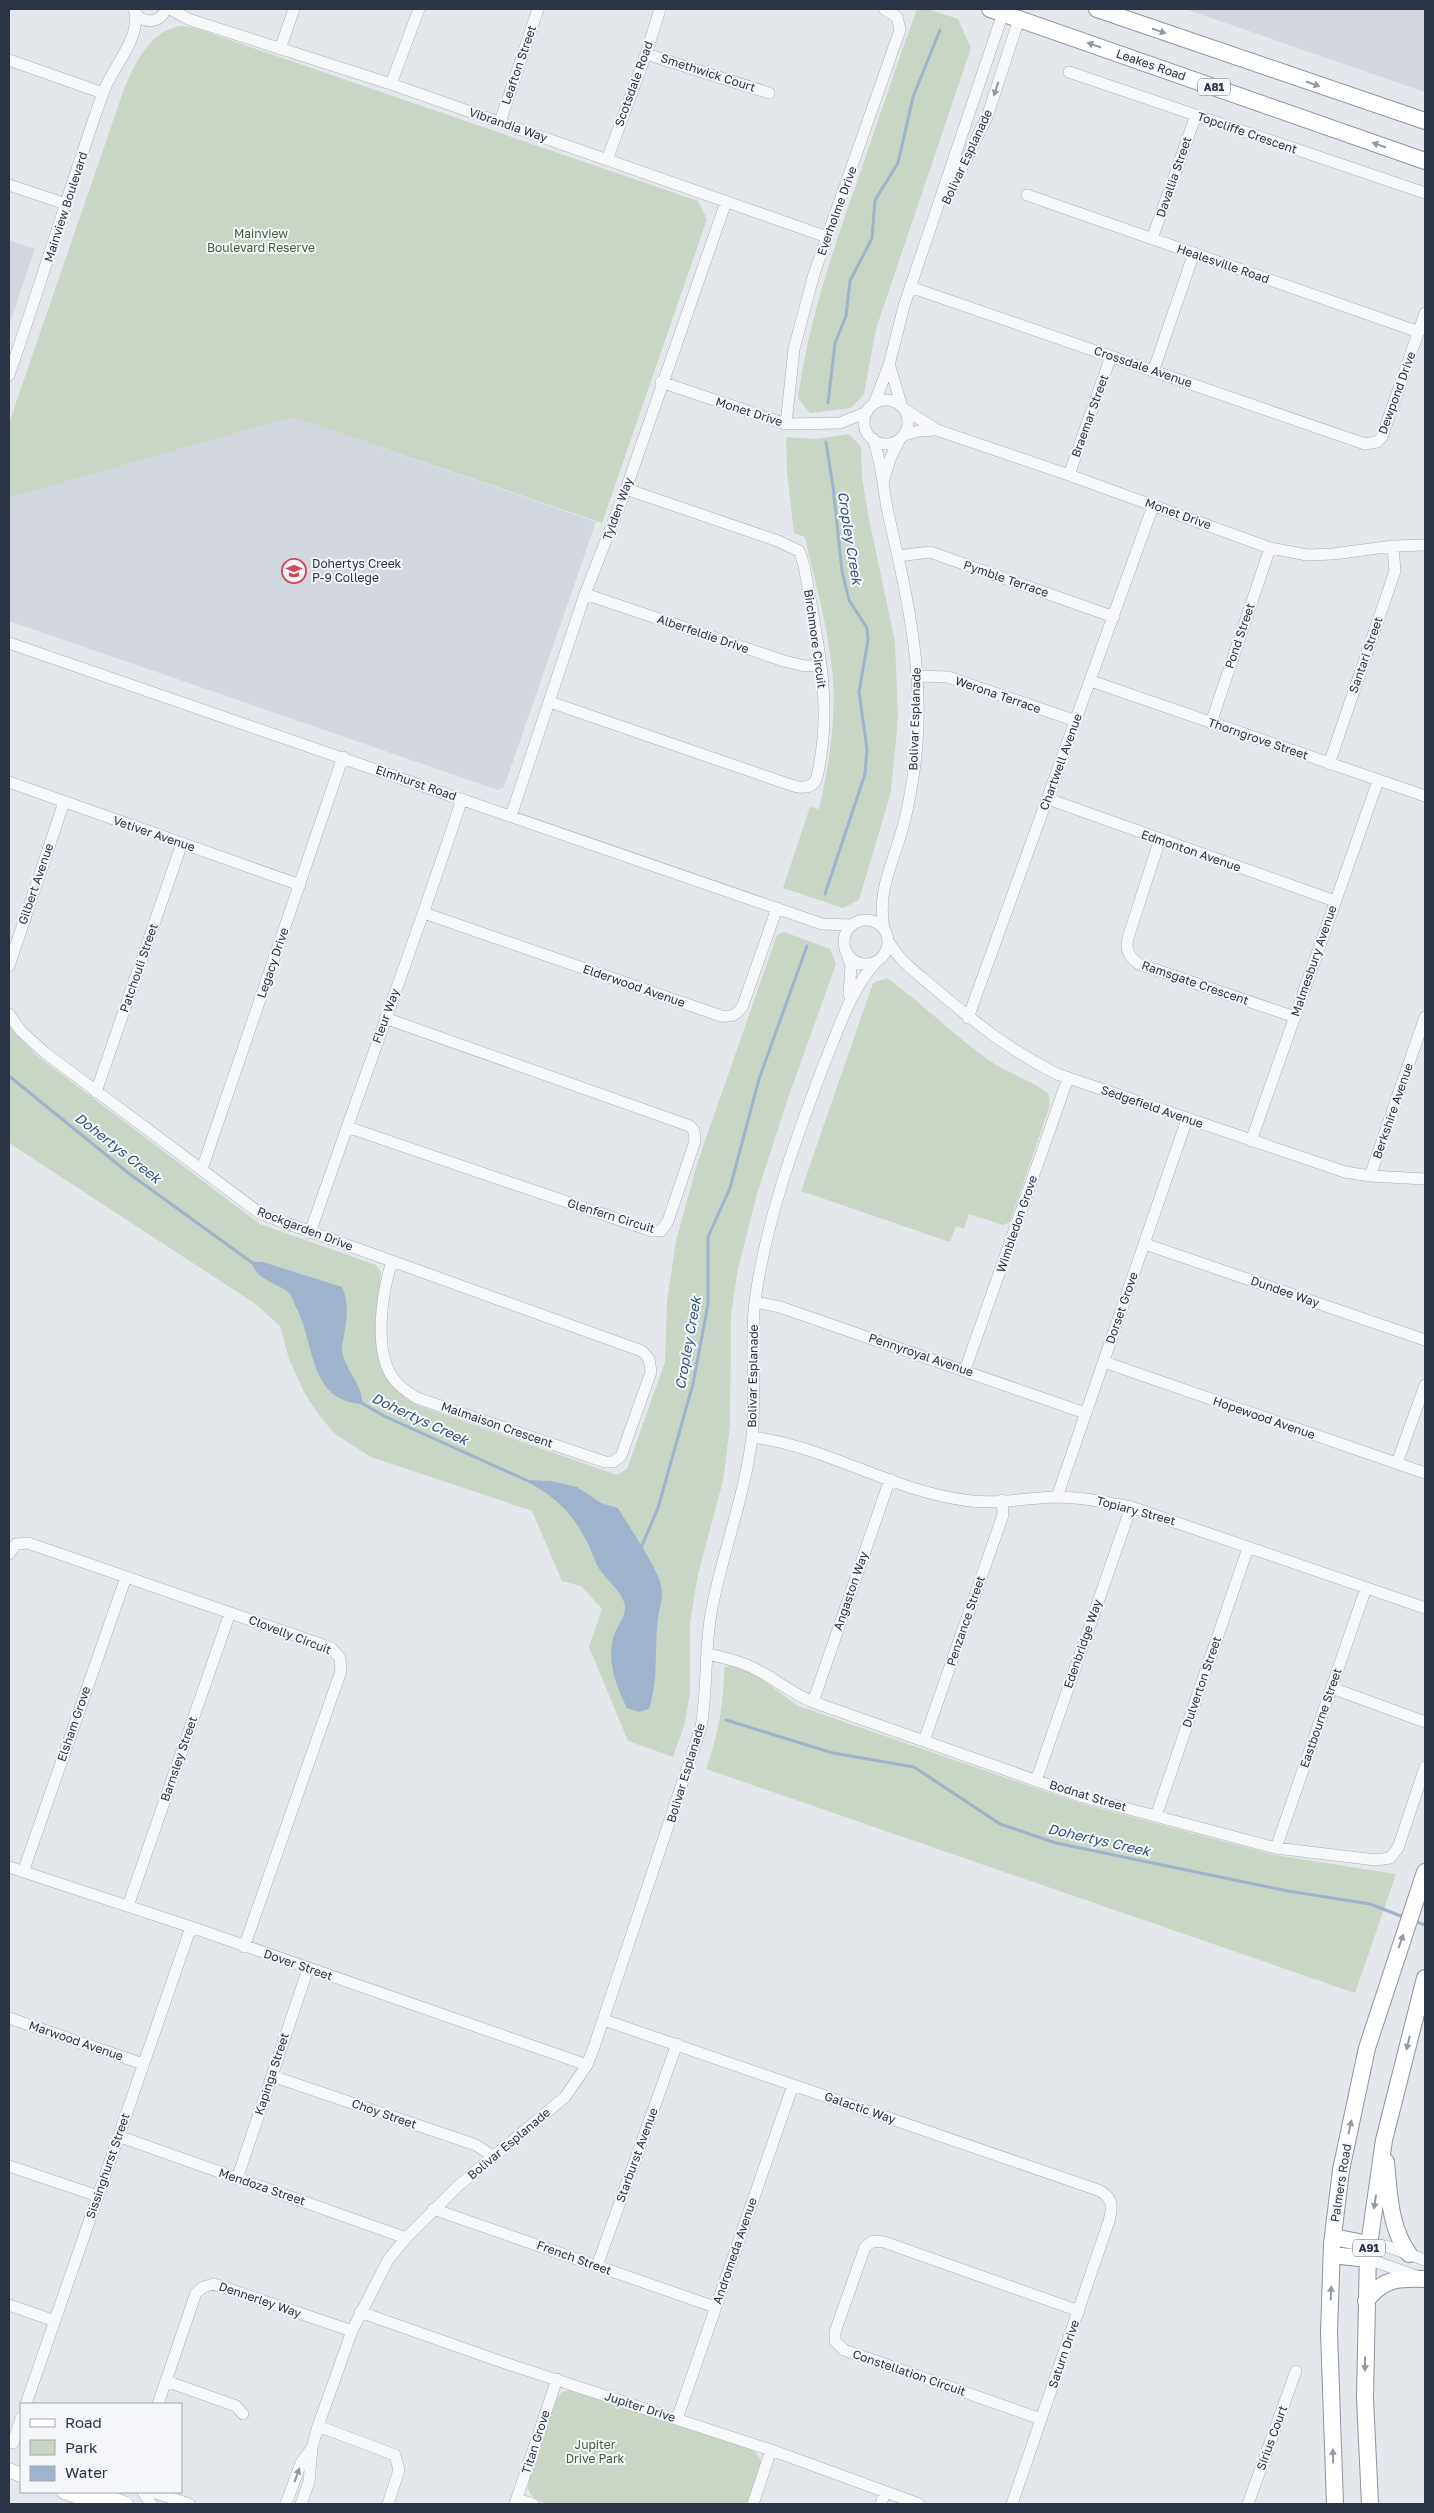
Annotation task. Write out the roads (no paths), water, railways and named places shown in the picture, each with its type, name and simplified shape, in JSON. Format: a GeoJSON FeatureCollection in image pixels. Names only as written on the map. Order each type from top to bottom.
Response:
{"type":"FeatureCollection","features":[{"type":"Feature","properties":{"kind":"highway"},"geometry":{"type":"LineString","coordinates":[[1097,9],[1425,121]]}},
{"type":"Feature","properties":{"kind":"highway","name":"Leakes Road"},"geometry":{"type":"LineString","coordinates":[[1007,12],[1425,161]]}},
{"type":"Feature","properties":{"kind":"highway","name":"Palmers Road"},"geometry":{"type":"LineString","coordinates":[[1335,2504],[1329,2332],[1333,2237],[1341,2170],[1366,2048],[1425,1872]]}},
{"type":"Feature","properties":{"kind":"highway","name":"A91"},"geometry":{"type":"LineString","coordinates":[[1370,2504],[1365,2398],[1368,2251],[1384,2140],[1425,1978]]}},
{"type":"Feature","properties":{"kind":"highway"},"geometry":{"type":"LineString","coordinates":[[1384,2140],[1390,2201],[1398,2240],[1408,2254]]}},
{"type":"Feature","properties":{"kind":"highway"},"geometry":{"type":"LineString","coordinates":[[1333,2237],[1368,2251]]}},
{"type":"Feature","properties":{"kind":"highway"},"geometry":{"type":"LineString","coordinates":[[1332,2255],[1368,2251]]}},
{"type":"Feature","properties":{"kind":"highway"},"geometry":{"type":"LineString","coordinates":[[1366,2301],[1375,2288],[1383,2284],[1405,2278],[1425,2279]]}},
{"type":"Feature","properties":{"kind":"main road"},"geometry":{"type":"LineString","coordinates":[[67,2493],[100,2504]]}},
{"type":"Feature","properties":{"kind":"main road"},"geometry":{"type":"LineString","coordinates":[[93,2493],[126,2504]]}},
{"type":"Feature","properties":{"kind":"street","name":"Vibrandia Way"},"geometry":{"type":"LineString","coordinates":[[168,9],[188,19],[391,84],[827,237]]}},
{"type":"Feature","properties":{"kind":"street","name":"Mainview Boulevard"},"geometry":{"type":"LineString","coordinates":[[129,42],[143,26],[156,20],[168,9]]}},
{"type":"Feature","properties":{"kind":"street"},"geometry":{"type":"LineString","coordinates":[[280,49],[294,9]]}},
{"type":"Feature","properties":{"kind":"street"},"geometry":{"type":"LineString","coordinates":[[391,84],[419,9]]}},
{"type":"Feature","properties":{"kind":"street","name":"Leafton Street"},"geometry":{"type":"LineString","coordinates":[[500,122],[538,9]]}},
{"type":"Feature","properties":{"kind":"street","name":"Scotsdale Road"},"geometry":{"type":"LineString","coordinates":[[606,160],[646,54],[660,9]]}},
{"type":"Feature","properties":{"kind":"street","name":"Everholme Drive"},"geometry":{"type":"LineString","coordinates":[[786,424],[794,349],[814,274],[900,30],[897,17],[884,9]]}},
{"type":"Feature","properties":{"kind":"street","name":"Mainview Boulevard"},"geometry":{"type":"LineString","coordinates":[[9,375],[103,93],[134,32],[134,11]]}},
{"type":"Feature","properties":{"kind":"street"},"geometry":{"type":"LineString","coordinates":[[134,11],[143,20],[156,20]]}},
{"type":"Feature","properties":{"kind":"street","name":"Bolivar Esplanade"},"geometry":{"type":"LineString","coordinates":[[929,236],[987,116],[1007,12]]}},
{"type":"Feature","properties":{"kind":"street","name":"Bolivar Esplanade"},"geometry":{"type":"LineString","coordinates":[[871,408],[890,365],[910,287],[1007,12]]}},
{"type":"Feature","properties":{"kind":"street","name":"Vibrandia Way"},"geometry":{"type":"LineString","coordinates":[[156,20],[188,19]]}},
{"type":"Feature","properties":{"kind":"street","name":"Smethwick Court"},"geometry":{"type":"LineString","coordinates":[[646,54],[769,93]]}},
{"type":"Feature","properties":{"kind":"street"},"geometry":{"type":"LineString","coordinates":[[9,60],[103,93]]}},
{"type":"Feature","properties":{"kind":"street","name":"Topcliffe Crescent"},"geometry":{"type":"LineString","coordinates":[[1069,72],[1425,193]]}},
{"type":"Feature","properties":{"kind":"street","name":"Davallia Street"},"geometry":{"type":"LineString","coordinates":[[1152,239],[1196,115]]}},
{"type":"Feature","properties":{"kind":"street"},"geometry":{"type":"LineString","coordinates":[[9,185],[66,204]]}},
{"type":"Feature","properties":{"kind":"street","name":"Healesville Road"},"geometry":{"type":"LineString","coordinates":[[1027,195],[1419,332]]}},
{"type":"Feature","properties":{"kind":"street","name":"Tylden Way"},"geometry":{"type":"LineString","coordinates":[[511,816],[585,594],[626,488],[661,382],[726,202]]}},
{"type":"Feature","properties":{"kind":"street"},"geometry":{"type":"LineString","coordinates":[[1153,372],[1194,254]]}},
{"type":"Feature","properties":{"kind":"street","name":"Crossdale Avenue"},"geometry":{"type":"LineString","coordinates":[[910,287],[1365,444],[1377,442]]}},
{"type":"Feature","properties":{"kind":"street","name":"Dewpond Drive"},"geometry":{"type":"LineString","coordinates":[[1377,442],[1387,426],[1425,313]]}},
{"type":"Feature","properties":{"kind":"street","name":"Braemar Street"},"geometry":{"type":"LineString","coordinates":[[1069,475],[1111,356]]}},
{"type":"Feature","properties":{"kind":"street","name":"Bolivar Esplanade"},"geometry":{"type":"LineString","coordinates":[[890,365],[891,376],[903,408]]}},
{"type":"Feature","properties":{"kind":"street","name":"Monet Drive"},"geometry":{"type":"LineString","coordinates":[[661,382],[786,424],[840,423],[870,436]]}},
{"type":"Feature","properties":{"kind":"street"},"geometry":{"type":"LineString","coordinates":[[890,401],[903,408],[908,425],[902,437],[885,444],[870,436],[864,422],[871,408],[890,401]]}},
{"type":"Feature","properties":{"kind":"street","name":"Monet Drive"},"geometry":{"type":"LineString","coordinates":[[840,423],[871,408]]}},
{"type":"Feature","properties":{"kind":"street","name":"Monet Drive"},"geometry":{"type":"LineString","coordinates":[[903,408],[921,422],[937,430],[1069,475],[1270,548],[1307,554],[1333,554],[1392,546],[1425,545]]}},
{"type":"Feature","properties":{"kind":"street","name":"Monet Drive"},"geometry":{"type":"LineString","coordinates":[[902,437],[919,431],[937,430]]}},
{"type":"Feature","properties":{"kind":"street","name":"Bolivar Esplanade"},"geometry":{"type":"LineString","coordinates":[[870,436],[883,480],[885,498],[912,619],[919,676],[914,770],[903,828],[881,896],[884,929]]}},
{"type":"Feature","properties":{"kind":"street","name":"Bolivar Esplanade"},"geometry":{"type":"LineString","coordinates":[[883,480],[890,458],[902,437]]}},
{"type":"Feature","properties":{"kind":"street","name":"Birchmore Circuit"},"geometry":{"type":"LineString","coordinates":[[550,702],[785,783],[800,787],[808,786],[814,782],[822,754],[824,706],[821,665],[804,565],[798,551],[778,541],[626,488]]}},
{"type":"Feature","properties":{"kind":"street","name":"Chartwell Avenue"},"geometry":{"type":"LineString","coordinates":[[968,1018],[1154,506]]}},
{"type":"Feature","properties":{"kind":"street","name":"Santari Street"},"geometry":{"type":"LineString","coordinates":[[1329,764],[1394,571],[1392,546]]}},
{"type":"Feature","properties":{"kind":"street","name":"Pond Street"},"geometry":{"type":"LineString","coordinates":[[1211,723],[1270,548]]}},
{"type":"Feature","properties":{"kind":"street","name":"Pymble Terrace"},"geometry":{"type":"LineString","coordinates":[[898,556],[930,552],[1114,617]]}},
{"type":"Feature","properties":{"kind":"street","name":"Alberfeldie Drive"},"geometry":{"type":"LineString","coordinates":[[585,594],[784,661],[805,666],[821,665]]}},
{"type":"Feature","properties":{"kind":"street","name":"Elmhurst Road"},"geometry":{"type":"LineString","coordinates":[[9,643],[822,924],[855,923]]}},
{"type":"Feature","properties":{"kind":"street","name":"Werona Terrace"},"geometry":{"type":"LineString","coordinates":[[919,676],[948,677],[1076,721]]}},
{"type":"Feature","properties":{"kind":"street","name":"Thorngrove Street"},"geometry":{"type":"LineString","coordinates":[[1091,681],[1425,796]]}},
{"type":"Feature","properties":{"kind":"street","name":"Legacy Drive"},"geometry":{"type":"LineString","coordinates":[[202,1169],[343,757]]}},
{"type":"Feature","properties":{"kind":"street","name":"Malmesbury Avenue"},"geometry":{"type":"LineString","coordinates":[[1251,1142],[1378,781]]}},
{"type":"Feature","properties":{"kind":"street","name":"Vetiver Avenue"},"geometry":{"type":"LineString","coordinates":[[9,782],[300,885]]}},
{"type":"Feature","properties":{"kind":"street","name":"Fleur Way"},"geometry":{"type":"LineString","coordinates":[[310,1233],[385,1018],[424,913],[462,799]]}},
{"type":"Feature","properties":{"kind":"street","name":"Edmonton Avenue"},"geometry":{"type":"LineString","coordinates":[[1048,799],[1335,901]]}},
{"type":"Feature","properties":{"kind":"street","name":"Gilbert Avenue"},"geometry":{"type":"LineString","coordinates":[[9,966],[64,802]]}},
{"type":"Feature","properties":{"kind":"street","name":"Ramsgate Crescent"},"geometry":{"type":"LineString","coordinates":[[1160,839],[1128,938],[1126,947],[1133,960],[1294,1017]]}},
{"type":"Feature","properties":{"kind":"street","name":"Patchouli Street"},"geometry":{"type":"LineString","coordinates":[[96,1092],[182,843]]}},
{"type":"Feature","properties":{"kind":"street","name":"Bolivar Esplanade"},"geometry":{"type":"LineString","coordinates":[[855,923],[881,896]]}},
{"type":"Feature","properties":{"kind":"street","name":"Elderwood Avenue"},"geometry":{"type":"LineString","coordinates":[[424,913],[721,1016],[730,1017],[738,1014],[743,1005],[777,908]]}},
{"type":"Feature","properties":{"kind":"street"},"geometry":{"type":"LineString","coordinates":[[875,922],[884,929],[888,941],[886,950],[877,961],[859,963],[846,949],[845,936],[855,923],[875,922]]}},
{"type":"Feature","properties":{"kind":"street","name":"Elmhurst Road"},"geometry":{"type":"LineString","coordinates":[[822,924],[846,949]]}},
{"type":"Feature","properties":{"kind":"street","name":"Sedgefield Avenue"},"geometry":{"type":"LineString","coordinates":[[888,941],[896,956],[908,968],[968,1018],[1031,1061],[1068,1078],[1251,1142],[1332,1168],[1370,1176],[1425,1179]]}},
{"type":"Feature","properties":{"kind":"street","name":"Bolivar Esplanade"},"geometry":{"type":"LineString","coordinates":[[846,949],[851,966],[848,1004]]}},
{"type":"Feature","properties":{"kind":"street","name":"Bolivar Esplanade"},"geometry":{"type":"LineString","coordinates":[[301,2504],[309,2482],[312,2448],[318,2426],[352,2331],[379,2274],[406,2238],[433,2209],[564,2097],[587,2065],[604,2020],[696,1746],[705,1704],[711,1610],[743,1483],[752,1437],[755,1302],[768,1234],[788,1166],[848,1004],[865,974],[877,961]]}},
{"type":"Feature","properties":{"kind":"street","name":"Sedgefield Avenue"},"geometry":{"type":"LineString","coordinates":[[877,961],[908,968]]}},
{"type":"Feature","properties":{"kind":"street","name":"Rockgarden Drive"},"geometry":{"type":"LineString","coordinates":[[9,1014],[21,1030],[44,1052],[261,1214],[638,1348],[649,1359]]}},
{"type":"Feature","properties":{"kind":"street","name":"Berkshire Avenue"},"geometry":{"type":"LineString","coordinates":[[1370,1176],[1425,1017]]}},
{"type":"Feature","properties":{"kind":"street","name":"Glenfern Circuit"},"geometry":{"type":"LineString","coordinates":[[347,1128],[652,1231],[661,1231],[668,1221],[695,1141],[694,1131],[690,1126],[385,1018]]}},
{"type":"Feature","properties":{"kind":"street","name":"Wimbledon Grove"},"geometry":{"type":"LineString","coordinates":[[965,1370],[1068,1078]]}},
{"type":"Feature","properties":{"kind":"street","name":"Dorset Grove"},"geometry":{"type":"LineString","coordinates":[[1057,1497],[1187,1119]]}},
{"type":"Feature","properties":{"kind":"street","name":"Dundee Way"},"geometry":{"type":"LineString","coordinates":[[1144,1244],[1425,1340]]}},
{"type":"Feature","properties":{"kind":"street","name":"Malmaison Crescent"},"geometry":{"type":"LineString","coordinates":[[392,1262],[385,1289],[382,1331],[384,1357],[392,1377],[399,1386],[417,1398],[599,1461],[613,1462],[624,1452],[651,1372],[649,1359]]}},
{"type":"Feature","properties":{"kind":"street","name":"Pennyroyal Avenue"},"geometry":{"type":"LineString","coordinates":[[755,1302],[780,1307],[1085,1413]]}},
{"type":"Feature","properties":{"kind":"street","name":"Hopewood Avenue"},"geometry":{"type":"LineString","coordinates":[[1104,1362],[1425,1473]]}},
{"type":"Feature","properties":{"kind":"street"},"geometry":{"type":"LineString","coordinates":[[1397,1463],[1425,1385]]}},
{"type":"Feature","properties":{"kind":"street","name":"Topiary Street"},"geometry":{"type":"LineString","coordinates":[[752,1437],[773,1439],[890,1479],[965,1500],[1057,1497],[1096,1499],[1131,1507],[1425,1608]]}},
{"type":"Feature","properties":{"kind":"street","name":"Angaston Way"},"geometry":{"type":"LineString","coordinates":[[813,1702],[890,1479]]}},
{"type":"Feature","properties":{"kind":"street","name":"Penzance Street"},"geometry":{"type":"LineString","coordinates":[[924,1741],[1003,1515],[1002,1500]]}},
{"type":"Feature","properties":{"kind":"street","name":"Edenbridge Way"},"geometry":{"type":"LineString","coordinates":[[1036,1780],[1131,1507]]}},
{"type":"Feature","properties":{"kind":"street","name":"Clovelly Circuit"},"geometry":{"type":"LineString","coordinates":[[9,1554],[16,1544],[28,1543],[331,1648],[340,1658],[342,1664],[244,1947]]}},
{"type":"Feature","properties":{"kind":"street","name":"Dulverton Street"},"geometry":{"type":"LineString","coordinates":[[1156,1816],[1248,1548]]}},
{"type":"Feature","properties":{"kind":"street","name":"Elsham Grove"},"geometry":{"type":"LineString","coordinates":[[23,1872],[126,1577]]}},
{"type":"Feature","properties":{"kind":"street","name":"Eastbourne Street"},"geometry":{"type":"LineString","coordinates":[[1276,1848],[1366,1588]]}},
{"type":"Feature","properties":{"kind":"street","name":"Barnsley Street"},"geometry":{"type":"LineString","coordinates":[[128,1906],[230,1613]]}},
{"type":"Feature","properties":{"kind":"street","name":"Bodnat Street"},"geometry":{"type":"LineString","coordinates":[[708,1654],[745,1664],[760,1671],[795,1694],[813,1702],[1080,1796],[1276,1848],[1376,1860],[1390,1858],[1398,1848],[1425,1767]]}},
{"type":"Feature","properties":{"kind":"street"},"geometry":{"type":"LineString","coordinates":[[1332,1688],[1425,1722]]}},
{"type":"Feature","properties":{"kind":"street","name":"Dover Street"},"geometry":{"type":"LineString","coordinates":[[9,1867],[191,1927],[587,2065]]}},
{"type":"Feature","properties":{"kind":"street","name":"Sissinghurst Street"},"geometry":{"type":"LineString","coordinates":[[26,2403],[191,1927]]}},
{"type":"Feature","properties":{"kind":"street","name":"Kapinga Street"},"geometry":{"type":"LineString","coordinates":[[237,2179],[308,1969]]}},
{"type":"Feature","properties":{"kind":"street","name":"Marwood Avenue"},"geometry":{"type":"LineString","coordinates":[[9,2018],[143,2064]]}},
{"type":"Feature","properties":{"kind":"street","name":"Galactic Way"},"geometry":{"type":"LineString","coordinates":[[604,2020],[1098,2190],[1112,2202]]}},
{"type":"Feature","properties":{"kind":"street","name":"Starburst Avenue"},"geometry":{"type":"LineString","coordinates":[[597,2266],[678,2044]]}},
{"type":"Feature","properties":{"kind":"street","name":"Choy Street"},"geometry":{"type":"LineString","coordinates":[[272,2076],[476,2146],[494,2156]]}},
{"type":"Feature","properties":{"kind":"street","name":"Andromeda Avenue"},"geometry":{"type":"LineString","coordinates":[[678,2419],[793,2084]]}},
{"type":"Feature","properties":{"kind":"street","name":"Mendoza Street"},"geometry":{"type":"LineString","coordinates":[[118,2136],[406,2238]]}},
{"type":"Feature","properties":{"kind":"street"},"geometry":{"type":"LineString","coordinates":[[9,2166],[98,2196]]}},
{"type":"Feature","properties":{"kind":"street","name":"Saturn Drive"},"geometry":{"type":"LineString","coordinates":[[1012,2504],[1109,2221],[1112,2202]]}},
{"type":"Feature","properties":{"kind":"street","name":"French Street"},"geometry":{"type":"LineString","coordinates":[[433,2209],[715,2307]]}},
{"type":"Feature","properties":{"kind":"street","name":"Constellation Circuit"},"geometry":{"type":"LineString","coordinates":[[1041,2419],[844,2350],[835,2341],[835,2332],[865,2247],[873,2241],[884,2242],[1079,2311]]}},
{"type":"Feature","properties":{"kind":"street"},"geometry":{"type":"LineString","coordinates":[[1368,2251],[1408,2254],[1425,2260]]}},
{"type":"Feature","properties":{"kind":"street"},"geometry":{"type":"LineString","coordinates":[[1368,2251],[1425,2279]]}},
{"type":"Feature","properties":{"kind":"street","name":"Dennerley Way"},"geometry":{"type":"LineString","coordinates":[[158,2403],[196,2293],[208,2285],[218,2285],[352,2331]]}},
{"type":"Feature","properties":{"kind":"street"},"geometry":{"type":"LineString","coordinates":[[9,2305],[55,2321]]}},
{"type":"Feature","properties":{"kind":"street","name":"Jupiter Drive"},"geometry":{"type":"LineString","coordinates":[[360,2312],[771,2450],[919,2504]]}},
{"type":"Feature","properties":{"kind":"street","name":"Sirius Court"},"geometry":{"type":"LineString","coordinates":[[1248,2504],[1296,2371]]}},
{"type":"Feature","properties":{"kind":"street","name":"Titan Grove"},"geometry":{"type":"LineString","coordinates":[[516,2502],[557,2379]]}},
{"type":"Feature","properties":{"kind":"street"},"geometry":{"type":"LineString","coordinates":[[166,2381],[236,2406],[243,2414]]}},
{"type":"Feature","properties":{"kind":"street"},"geometry":{"type":"LineString","coordinates":[[14,2443],[20,2422]]}},
{"type":"Feature","properties":{"kind":"street"},"geometry":{"type":"LineString","coordinates":[[318,2426],[395,2455],[399,2470],[388,2504]]}},
{"type":"Feature","properties":{"kind":"street","name":"Bolivar Esplanade"},"geometry":{"type":"LineString","coordinates":[[286,2504],[301,2464],[312,2448]]}},
{"type":"Feature","properties":{"kind":"street"},"geometry":{"type":"LineString","coordinates":[[754,2504],[771,2450]]}},
{"type":"Feature","properties":{"kind":"street"},"geometry":{"type":"LineString","coordinates":[[881,2504],[885,2492]]}},
{"type":"Feature","properties":{"kind":"street"},"geometry":{"type":"LineString","coordinates":[[144,2493],[151,2504]]}},
{"type":"Feature","properties":{"kind":"street"},"geometry":{"type":"LineString","coordinates":[[156,2493],[189,2504]]}},
{"type":"Feature","properties":{"kind":"street"},"geometry":{"type":"LineString","coordinates":[[516,2502],[533,2504]]}},
{"type":"Feature","properties":{"kind":"water"},"geometry":{"type":"Polygon","coordinates":[[[252,1262],[263,1262],[342,1287],[346,1298],[347,1310],[342,1350],[346,1364],[360,1391],[362,1404],[344,1400],[332,1392],[322,1381],[316,1368],[302,1321],[291,1296],[284,1289],[262,1277],[254,1268],[252,1262]]]}},
{"type":"Feature","properties":{"kind":"water"},"geometry":{"type":"Polygon","coordinates":[[[524,1480],[551,1481],[577,1487],[601,1503],[618,1508],[649,1558],[659,1578],[662,1594],[657,1631],[654,1687],[649,1709],[639,1712],[627,1708],[613,1673],[612,1644],[625,1611],[622,1598],[600,1570],[589,1545],[575,1521],[561,1505],[545,1492],[524,1480]]]}},
{"type":"Feature","properties":{"kind":"waterway","name":"Cropley Creek"},"geometry":{"type":"LineString","coordinates":[[828,403],[835,343],[846,316],[850,281],[872,238],[875,200],[898,163],[913,97],[940,30]]}},
{"type":"Feature","properties":{"kind":"waterway","name":"Cropley Creek"},"geometry":{"type":"LineString","coordinates":[[825,894],[865,774],[867,749],[859,692],[868,640],[867,628],[849,600],[842,571],[826,442]]}},
{"type":"Feature","properties":{"kind":"waterway","name":"Cropley Creek"},"geometry":{"type":"LineString","coordinates":[[640,1550],[658,1508],[693,1384],[708,1304],[708,1237],[730,1188],[759,1079],[807,946]]}},
{"type":"Feature","properties":{"kind":"waterway","name":"Dohertys Creek"},"geometry":{"type":"LineString","coordinates":[[9,1076],[131,1175],[254,1264]]}},
{"type":"Feature","properties":{"kind":"waterway","name":"Dohertys Creek"},"geometry":{"type":"LineString","coordinates":[[360,1402],[384,1416],[526,1480]]}},
{"type":"Feature","properties":{"kind":"waterway","name":"Dohertys Creek"},"geometry":{"type":"LineString","coordinates":[[726,1720],[833,1753],[914,1767],[1000,1824],[1056,1843],[1288,1891],[1370,1904],[1406,1918]]}},
{"type":"Feature","properties":{"kind":"waterway","name":"Dohertys Creek"},"geometry":{"type":"LineString","coordinates":[[1414,1921],[1425,1925]]}},
{"type":"Feature","properties":{"kind":"place","name":"Dohertys Creek P-9 College"},"geometry":{"type":"Point","coordinates":[294,571]}},
{"type":"Feature","properties":{"kind":"park label","name":"Mainview Boulevard Reserve"},"geometry":{"type":"Point","coordinates":[261,241]}},
{"type":"Feature","properties":{"kind":"park label","name":"Jupiter Drive Park"},"geometry":{"type":"Point","coordinates":[595,2452]}}]}
